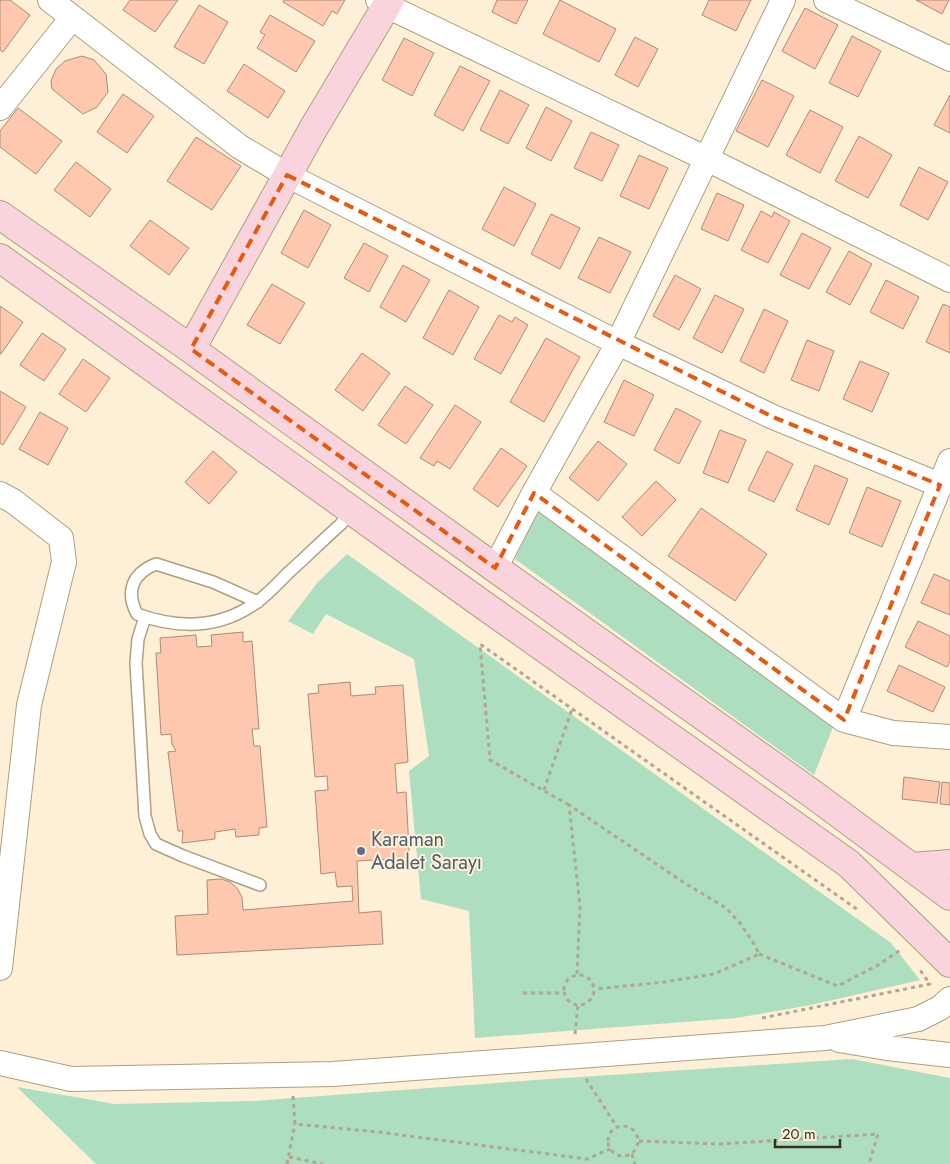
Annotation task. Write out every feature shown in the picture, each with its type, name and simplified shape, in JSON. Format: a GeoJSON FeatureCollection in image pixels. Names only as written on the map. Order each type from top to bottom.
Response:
{"type":"FeatureCollection","features":[{"type":"Feature","properties":{"kind":"main road"},"geometry":{"type":"LineString","coordinates":[[191,349],[385,2]]}},
{"type":"Feature","properties":{"kind":"main road"},"geometry":{"type":"LineString","coordinates":[[0,215],[191,349],[814,795],[950,896]]}},
{"type":"Feature","properties":{"kind":"main road"},"geometry":{"type":"LineString","coordinates":[[0,258],[849,864],[950,963]]}},
{"type":"Feature","properties":{"kind":"main road"},"geometry":{"type":"LineString","coordinates":[[912,867],[950,864]]}},
{"type":"Feature","properties":{"kind":"street"},"geometry":{"type":"LineString","coordinates":[[50,0],[240,147],[287,175],[618,343],[773,417],[940,485]]}},
{"type":"Feature","properties":{"kind":"street"},"geometry":{"type":"LineString","coordinates":[[495,568],[534,493],[618,343],[783,0]]}},
{"type":"Feature","properties":{"kind":"street"},"geometry":{"type":"LineString","coordinates":[[826,0],[950,59]]}},
{"type":"Feature","properties":{"kind":"street"},"geometry":{"type":"LineString","coordinates":[[385,2],[950,280]]}},
{"type":"Feature","properties":{"kind":"street"},"geometry":{"type":"LineString","coordinates":[[0,108],[72,18]]}},
{"type":"Feature","properties":{"kind":"street"},"geometry":{"type":"LineString","coordinates":[[844,720],[950,461]]}},
{"type":"Feature","properties":{"kind":"street"},"geometry":{"type":"LineString","coordinates":[[534,493],[844,720],[893,733],[950,737]]}},
{"type":"Feature","properties":{"kind":"street"},"geometry":{"type":"LineString","coordinates":[[0,494],[61,538],[64,562],[28,705],[0,968]]}},
{"type":"Feature","properties":{"kind":"street"},"geometry":{"type":"LineString","coordinates":[[0,1063],[72,1079],[333,1074],[573,1046],[825,1038],[918,1019],[940,1008],[950,999]]}},
{"type":"Feature","properties":{"kind":"street"},"geometry":{"type":"LineString","coordinates":[[825,1038],[887,1048],[950,1055]]}},
{"type":"Feature","properties":{"kind":"lane"},"geometry":{"type":"LineString","coordinates":[[258,602],[206,580],[156,564],[141,572],[135,579],[131,596],[137,614],[145,617],[186,625],[205,624],[223,620],[258,602],[341,524],[351,510]]}},
{"type":"Feature","properties":{"kind":"lane"},"geometry":{"type":"LineString","coordinates":[[145,617],[138,640],[136,663],[145,816],[150,834],[156,844],[260,885]]}},
{"type":"Feature","properties":{"kind":"path"},"geometry":{"type":"LineString","coordinates":[[861,912],[480,644],[490,760],[569,805],[683,882],[726,908],[740,923],[759,954],[838,986],[878,965],[904,947]]}},
{"type":"Feature","properties":{"kind":"path"},"geometry":{"type":"LineString","coordinates":[[544,790],[572,709]]}},
{"type":"Feature","properties":{"kind":"path"},"geometry":{"type":"LineString","coordinates":[[569,805],[580,906],[577,974]]}},
{"type":"Feature","properties":{"kind":"path"},"geometry":{"type":"LineString","coordinates":[[594,989],[665,982],[714,974],[759,954]]}},
{"type":"Feature","properties":{"kind":"path"},"geometry":{"type":"LineString","coordinates":[[756,1019],[930,984],[920,970]]}},
{"type":"Feature","properties":{"kind":"path"},"geometry":{"type":"LineString","coordinates":[[577,974],[587,976],[591,980],[594,989],[592,999],[578,1005],[569,1001],[564,993],[565,983],[577,974]]}},
{"type":"Feature","properties":{"kind":"path"},"geometry":{"type":"LineString","coordinates":[[523,993],[564,993]]}},
{"type":"Feature","properties":{"kind":"path"},"geometry":{"type":"LineString","coordinates":[[578,1005],[573,1046],[616,1127]]}},
{"type":"Feature","properties":{"kind":"path"},"geometry":{"type":"LineString","coordinates":[[573,1046],[584,1034]]}},
{"type":"Feature","properties":{"kind":"path"},"geometry":{"type":"LineString","coordinates":[[287,1164],[295,1124],[292,1075]]}},
{"type":"Feature","properties":{"kind":"path"},"geometry":{"type":"LineString","coordinates":[[295,1124],[378,1132],[587,1159],[610,1149]]}},
{"type":"Feature","properties":{"kind":"path"},"geometry":{"type":"LineString","coordinates":[[627,1126],[631,1128],[639,1140],[636,1150],[627,1156],[613,1153],[608,1144],[609,1134],[616,1127],[627,1126]]}},
{"type":"Feature","properties":{"kind":"path"},"geometry":{"type":"LineString","coordinates":[[639,1140],[718,1144],[878,1134],[869,1164]]}},
{"type":"Feature","properties":{"kind":"path"},"geometry":{"type":"LineString","coordinates":[[632,1154],[636,1164]]}},
{"type":"Feature","properties":{"kind":"path"},"geometry":{"type":"LineString","coordinates":[[289,1157],[323,1164]]}},
{"type":"Feature","properties":{"kind":"highlighted area"},"geometry":{"type":"Polygon","coordinates":[[[287,175],[773,417],[940,485],[844,720],[534,493],[495,568],[191,349],[287,175]]]}},
{"type":"Feature","properties":{"kind":"green space"},"geometry":{"type":"Polygon","coordinates":[[[540,506],[833,727],[814,775],[515,559],[540,506]]]}},
{"type":"Feature","properties":{"kind":"green space"},"geometry":{"type":"Polygon","coordinates":[[[347,554],[891,943],[920,980],[811,1005],[736,1018],[475,1038],[469,911],[421,899],[409,771],[429,756],[414,659],[326,614],[313,634],[288,621],[318,582],[347,554]]]}},
{"type":"Feature","properties":{"kind":"green space"},"geometry":{"type":"Polygon","coordinates":[[[852,1059],[950,1078],[950,1164],[96,1164],[17,1087],[115,1104],[253,1101],[852,1059]]]}},
{"type":"Feature","properties":{"kind":"building"},"geometry":{"type":"Polygon","coordinates":[[[0,0],[10,0],[30,15],[3,52],[0,50],[0,0]]]}},
{"type":"Feature","properties":{"kind":"building"},"geometry":{"type":"Polygon","coordinates":[[[130,0],[178,0],[155,32],[123,10],[130,0]]]}},
{"type":"Feature","properties":{"kind":"building"},"geometry":{"type":"Polygon","coordinates":[[[284,0],[345,0],[337,14],[332,11],[323,26],[283,2],[284,0]]]}},
{"type":"Feature","properties":{"kind":"building"},"geometry":{"type":"Polygon","coordinates":[[[497,0],[528,0],[516,24],[492,12],[497,0]]]}},
{"type":"Feature","properties":{"kind":"building"},"geometry":{"type":"Polygon","coordinates":[[[560,0],[616,29],[599,62],[543,34],[560,0]]]}},
{"type":"Feature","properties":{"kind":"building"},"geometry":{"type":"Polygon","coordinates":[[[709,0],[751,0],[736,31],[702,15],[709,0]]]}},
{"type":"Feature","properties":{"kind":"building"},"geometry":{"type":"Polygon","coordinates":[[[916,0],[949,0],[942,14],[916,0]]]}},
{"type":"Feature","properties":{"kind":"building"},"geometry":{"type":"Polygon","coordinates":[[[199,5],[228,22],[204,64],[174,47],[199,5]]]}},
{"type":"Feature","properties":{"kind":"building"},"geometry":{"type":"Polygon","coordinates":[[[805,8],[838,25],[815,69],[782,51],[805,8]]]}},
{"type":"Feature","properties":{"kind":"building"},"geometry":{"type":"Polygon","coordinates":[[[270,15],[315,41],[296,72],[257,48],[265,35],[260,32],[270,15]]]}},
{"type":"Feature","properties":{"kind":"building"},"geometry":{"type":"Polygon","coordinates":[[[852,36],[881,51],[858,97],[829,83],[852,36]]]}},
{"type":"Feature","properties":{"kind":"building"},"geometry":{"type":"Polygon","coordinates":[[[635,37],[658,49],[638,87],[615,75],[635,37]]]}},
{"type":"Feature","properties":{"kind":"building"},"geometry":{"type":"Polygon","coordinates":[[[404,38],[434,53],[412,96],[382,80],[404,38]]]}},
{"type":"Feature","properties":{"kind":"building"},"geometry":{"type":"Polygon","coordinates":[[[82,56],[94,60],[106,74],[108,92],[97,107],[83,114],[52,89],[51,81],[56,69],[65,61],[82,56]]]}},
{"type":"Feature","properties":{"kind":"building"},"geometry":{"type":"Polygon","coordinates":[[[244,64],[285,91],[268,118],[227,91],[244,64]]]}},
{"type":"Feature","properties":{"kind":"building"},"geometry":{"type":"Polygon","coordinates":[[[460,66],[490,81],[463,131],[434,115],[460,66]]]}},
{"type":"Feature","properties":{"kind":"building"},"geometry":{"type":"Polygon","coordinates":[[[762,80],[794,96],[768,147],[736,131],[762,80]]]}},
{"type":"Feature","properties":{"kind":"building"},"geometry":{"type":"Polygon","coordinates":[[[500,90],[529,105],[508,144],[480,130],[500,90]]]}},
{"type":"Feature","properties":{"kind":"building"},"geometry":{"type":"Polygon","coordinates":[[[123,94],[154,116],[127,153],[97,132],[123,94]]]}},
{"type":"Feature","properties":{"kind":"building"},"geometry":{"type":"Polygon","coordinates":[[[950,95],[950,133],[934,125],[950,95]]]}},
{"type":"Feature","properties":{"kind":"building"},"geometry":{"type":"Polygon","coordinates":[[[546,107],[572,121],[551,161],[526,148],[546,107]]]}},
{"type":"Feature","properties":{"kind":"building"},"geometry":{"type":"Polygon","coordinates":[[[18,108],[62,141],[36,174],[0,147],[0,131],[18,108]]]}},
{"type":"Feature","properties":{"kind":"building"},"geometry":{"type":"Polygon","coordinates":[[[810,110],[843,127],[820,173],[786,155],[810,110]]]}},
{"type":"Feature","properties":{"kind":"building"},"geometry":{"type":"Polygon","coordinates":[[[591,132],[619,145],[602,181],[574,168],[591,132]]]}},
{"type":"Feature","properties":{"kind":"building"},"geometry":{"type":"Polygon","coordinates":[[[859,136],[892,155],[868,198],[835,181],[859,136]]]}},
{"type":"Feature","properties":{"kind":"building"},"geometry":{"type":"Polygon","coordinates":[[[196,137],[241,166],[212,210],[167,181],[196,137]]]}},
{"type":"Feature","properties":{"kind":"building"},"geometry":{"type":"Polygon","coordinates":[[[639,155],[668,168],[649,209],[620,196],[639,155]]]}},
{"type":"Feature","properties":{"kind":"building"},"geometry":{"type":"Polygon","coordinates":[[[76,162],[111,189],[90,217],[54,190],[76,162]]]}},
{"type":"Feature","properties":{"kind":"building"},"geometry":{"type":"Polygon","coordinates":[[[919,167],[948,182],[928,220],[900,205],[919,167]]]}},
{"type":"Feature","properties":{"kind":"building"},"geometry":{"type":"Polygon","coordinates":[[[504,187],[536,204],[514,246],[482,229],[504,187]]]}},
{"type":"Feature","properties":{"kind":"building"},"geometry":{"type":"Polygon","coordinates":[[[717,193],[744,205],[728,241],[701,229],[717,193]]]}},
{"type":"Feature","properties":{"kind":"building"},"geometry":{"type":"Polygon","coordinates":[[[304,210],[331,225],[308,268],[281,253],[304,210]]]}},
{"type":"Feature","properties":{"kind":"building"},"geometry":{"type":"Polygon","coordinates":[[[761,211],[772,217],[774,212],[790,221],[768,263],[741,250],[761,211]]]}},
{"type":"Feature","properties":{"kind":"building"},"geometry":{"type":"Polygon","coordinates":[[[551,214],[580,228],[560,269],[531,254],[551,214]]]}},
{"type":"Feature","properties":{"kind":"building"},"geometry":{"type":"Polygon","coordinates":[[[150,220],[189,248],[169,275],[130,246],[150,220]]]}},
{"type":"Feature","properties":{"kind":"building"},"geometry":{"type":"Polygon","coordinates":[[[802,233],[831,248],[809,289],[780,275],[802,233]]]}},
{"type":"Feature","properties":{"kind":"building"},"geometry":{"type":"Polygon","coordinates":[[[599,237],[631,252],[610,293],[578,278],[599,237]]]}},
{"type":"Feature","properties":{"kind":"building"},"geometry":{"type":"Polygon","coordinates":[[[364,243],[388,256],[369,292],[344,278],[364,243]]]}},
{"type":"Feature","properties":{"kind":"building"},"geometry":{"type":"Polygon","coordinates":[[[849,251],[872,264],[850,305],[826,292],[849,251]]]}},
{"type":"Feature","properties":{"kind":"building"},"geometry":{"type":"Polygon","coordinates":[[[403,265],[430,280],[406,322],[380,307],[403,265]]]}},
{"type":"Feature","properties":{"kind":"building"},"geometry":{"type":"Polygon","coordinates":[[[675,275],[701,289],[679,330],[653,316],[675,275]]]}},
{"type":"Feature","properties":{"kind":"building"},"geometry":{"type":"Polygon","coordinates":[[[886,280],[919,297],[903,329],[870,312],[886,280]]]}},
{"type":"Feature","properties":{"kind":"building"},"geometry":{"type":"Polygon","coordinates":[[[272,284],[305,303],[280,344],[247,325],[272,284]]]}},
{"type":"Feature","properties":{"kind":"building"},"geometry":{"type":"Polygon","coordinates":[[[449,290],[479,307],[453,355],[423,338],[449,290]]]}},
{"type":"Feature","properties":{"kind":"building"},"geometry":{"type":"Polygon","coordinates":[[[715,295],[744,309],[722,353],[693,338],[715,295]]]}},
{"type":"Feature","properties":{"kind":"building"},"geometry":{"type":"Polygon","coordinates":[[[943,304],[950,307],[950,353],[926,342],[943,304]]]}},
{"type":"Feature","properties":{"kind":"building"},"geometry":{"type":"Polygon","coordinates":[[[0,306],[23,322],[1,354],[0,354],[0,306]]]}},
{"type":"Feature","properties":{"kind":"building"},"geometry":{"type":"Polygon","coordinates":[[[764,309],[788,321],[764,373],[740,361],[764,309]]]}},
{"type":"Feature","properties":{"kind":"building"},"geometry":{"type":"Polygon","coordinates":[[[499,315],[512,322],[515,317],[528,325],[501,374],[474,359],[499,315]]]}},
{"type":"Feature","properties":{"kind":"building"},"geometry":{"type":"Polygon","coordinates":[[[42,333],[66,349],[44,381],[20,365],[42,333]]]}},
{"type":"Feature","properties":{"kind":"building"},"geometry":{"type":"Polygon","coordinates":[[[546,338],[580,357],[544,422],[510,402],[546,338]]]}},
{"type":"Feature","properties":{"kind":"building"},"geometry":{"type":"Polygon","coordinates":[[[807,340],[834,351],[819,391],[791,380],[807,340]]]}},
{"type":"Feature","properties":{"kind":"building"},"geometry":{"type":"Polygon","coordinates":[[[362,353],[390,373],[363,411],[335,390],[362,353]]]}},
{"type":"Feature","properties":{"kind":"building"},"geometry":{"type":"Polygon","coordinates":[[[83,359],[110,378],[86,412],[59,394],[83,359]]]}},
{"type":"Feature","properties":{"kind":"building"},"geometry":{"type":"Polygon","coordinates":[[[860,361],[889,373],[872,412],[843,399],[860,361]]]}},
{"type":"Feature","properties":{"kind":"building"},"geometry":{"type":"Polygon","coordinates":[[[624,380],[654,395],[634,436],[604,422],[624,380]]]}},
{"type":"Feature","properties":{"kind":"building"},"geometry":{"type":"Polygon","coordinates":[[[405,386],[433,405],[406,444],[378,425],[405,386]]]}},
{"type":"Feature","properties":{"kind":"building"},"geometry":{"type":"Polygon","coordinates":[[[0,391],[26,407],[3,445],[0,443],[0,391]]]}},
{"type":"Feature","properties":{"kind":"building"},"geometry":{"type":"Polygon","coordinates":[[[455,405],[481,422],[450,469],[437,461],[434,466],[420,458],[455,405]]]}},
{"type":"Feature","properties":{"kind":"building"},"geometry":{"type":"Polygon","coordinates":[[[676,408],[701,421],[679,464],[654,450],[676,408]]]}},
{"type":"Feature","properties":{"kind":"building"},"geometry":{"type":"Polygon","coordinates":[[[40,412],[68,428],[48,465],[19,449],[40,412]]]}},
{"type":"Feature","properties":{"kind":"building"},"geometry":{"type":"Polygon","coordinates":[[[720,430],[746,440],[728,483],[703,473],[720,430]]]}},
{"type":"Feature","properties":{"kind":"building"},"geometry":{"type":"Polygon","coordinates":[[[598,441],[627,464],[598,501],[569,478],[598,441]]]}},
{"type":"Feature","properties":{"kind":"building"},"geometry":{"type":"Polygon","coordinates":[[[501,448],[527,466],[498,507],[473,489],[501,448]]]}},
{"type":"Feature","properties":{"kind":"building"},"geometry":{"type":"Polygon","coordinates":[[[213,451],[237,472],[209,504],[185,482],[213,451]]]}},
{"type":"Feature","properties":{"kind":"building"},"geometry":{"type":"Polygon","coordinates":[[[767,451],[793,464],[774,502],[748,490],[767,451]]]}},
{"type":"Feature","properties":{"kind":"building"},"geometry":{"type":"Polygon","coordinates":[[[815,465],[848,479],[829,525],[796,510],[815,465]]]}},
{"type":"Feature","properties":{"kind":"building"},"geometry":{"type":"Polygon","coordinates":[[[656,481],[676,500],[642,536],[622,517],[656,481]]]}},
{"type":"Feature","properties":{"kind":"building"},"geometry":{"type":"Polygon","coordinates":[[[867,487],[901,501],[882,547],[849,533],[867,487]]]}},
{"type":"Feature","properties":{"kind":"building"},"geometry":{"type":"Polygon","coordinates":[[[701,508],[767,554],[735,601],[668,556],[701,508]]]}},
{"type":"Feature","properties":{"kind":"building"},"geometry":{"type":"Polygon","coordinates":[[[934,574],[950,581],[950,615],[921,603],[934,574]]]}},
{"type":"Feature","properties":{"kind":"building"},"geometry":{"type":"Polygon","coordinates":[[[918,621],[950,636],[950,661],[947,667],[905,647],[918,621]]]}},
{"type":"Feature","properties":{"kind":"building"},"geometry":{"type":"Polygon","coordinates":[[[243,632],[243,642],[252,641],[259,729],[252,729],[254,746],[260,746],[267,827],[259,828],[259,835],[236,837],[235,829],[215,832],[215,839],[182,843],[183,831],[178,831],[168,752],[176,751],[172,744],[171,734],[161,735],[156,653],[161,653],[160,638],[196,635],[197,647],[212,646],[211,635],[243,632]]]}},
{"type":"Feature","properties":{"kind":"building"},"geometry":{"type":"Polygon","coordinates":[[[899,665],[945,687],[933,712],[887,691],[899,665]]]}},
{"type":"Feature","properties":{"kind":"building"},"geometry":{"type":"Polygon","coordinates":[[[350,682],[351,696],[376,694],[375,687],[403,685],[408,762],[395,764],[397,793],[406,792],[410,869],[395,870],[395,859],[357,861],[359,913],[381,911],[383,944],[177,955],[175,916],[208,914],[207,880],[221,879],[230,882],[237,888],[242,897],[243,910],[353,901],[352,886],[337,887],[335,872],[321,874],[315,791],[328,790],[327,776],[315,777],[308,694],[319,693],[318,685],[350,682]]]}},
{"type":"Feature","properties":{"kind":"building"},"geometry":{"type":"Polygon","coordinates":[[[904,777],[940,782],[937,803],[902,799],[904,777]]]}},
{"type":"Feature","properties":{"kind":"building"},"geometry":{"type":"Polygon","coordinates":[[[942,782],[950,783],[950,805],[940,804],[942,782]]]}},
{"type":"Feature","properties":{"kind":"place","name":"Karaman Adalet Sarayı"},"geometry":{"type":"Point","coordinates":[361,851]}}]}
